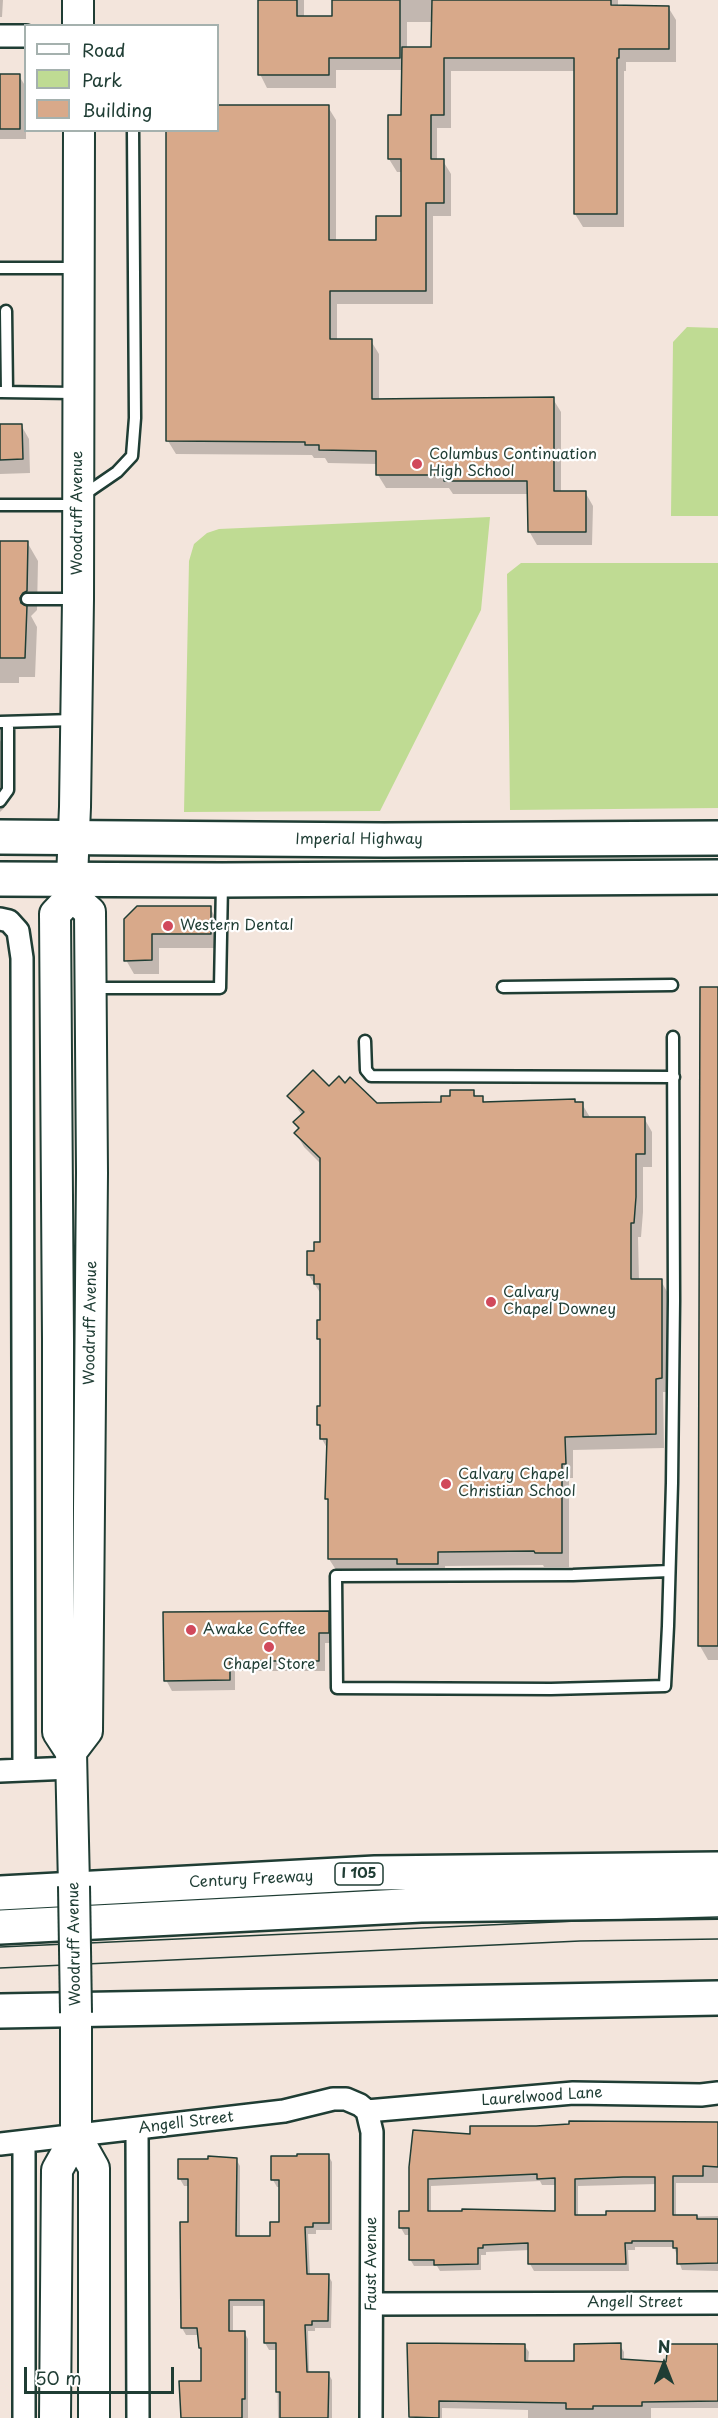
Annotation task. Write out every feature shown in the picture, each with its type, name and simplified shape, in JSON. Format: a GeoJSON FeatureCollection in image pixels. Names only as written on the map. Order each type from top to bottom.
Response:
{"type":"FeatureCollection","features":[{"type":"Feature","properties":{"kind":"main road"},"geometry":{"type":"LineString","coordinates":[[78,0],[78,24]]}},
{"type":"Feature","properties":{"kind":"main road","name":"Woodruff Avenue"},"geometry":{"type":"LineString","coordinates":[[55,2418],[57,2170],[76,2136],[71,1760],[87,1731],[75,1339],[55,914],[72,887],[78,599],[78,132]]}},
{"type":"Feature","properties":{"kind":"main road","name":"Imperial Highway"},"geometry":{"type":"LineString","coordinates":[[0,837],[384,840],[718,838]]}},
{"type":"Feature","properties":{"kind":"main road"},"geometry":{"type":"LineString","coordinates":[[0,879],[72,887],[222,880],[718,877]]}},
{"type":"Feature","properties":{"kind":"main road","name":"Woodruff Avenue"},"geometry":{"type":"LineString","coordinates":[[72,887],[90,912],[91,988],[75,1339]]}},
{"type":"Feature","properties":{"kind":"main road","name":"Century Freeway"},"geometry":{"type":"LineString","coordinates":[[0,1893],[375,1873],[718,1869]]}},
{"type":"Feature","properties":{"kind":"main road"},"geometry":{"type":"LineString","coordinates":[[0,1927],[422,1905],[718,1901]]}},
{"type":"Feature","properties":{"kind":"main road"},"geometry":{"type":"LineString","coordinates":[[0,2011],[718,1998]]}},
{"type":"Feature","properties":{"kind":"main road","name":"Woodruff Avenue"},"geometry":{"type":"LineString","coordinates":[[76,2136],[94,2168],[94,2418]]}},
{"type":"Feature","properties":{"kind":"street"},"geometry":{"type":"LineString","coordinates":[[0,36],[24,36]]}},
{"type":"Feature","properties":{"kind":"street"},"geometry":{"type":"LineString","coordinates":[[7,922],[21,939],[22,958],[24,1770]]}},
{"type":"Feature","properties":{"kind":"street"},"geometry":{"type":"LineString","coordinates":[[0,1771],[24,1770],[71,1760]]}},
{"type":"Feature","properties":{"kind":"street","name":"Laurelwood Lane"},"geometry":{"type":"LineString","coordinates":[[367,2111],[573,2093],[701,2095],[718,2093]]}},
{"type":"Feature","properties":{"kind":"street","name":"Angell Street"},"geometry":{"type":"LineString","coordinates":[[0,2144],[284,2111],[333,2099],[350,2100],[367,2111]]}},
{"type":"Feature","properties":{"kind":"street","name":"Faust Avenue"},"geometry":{"type":"LineString","coordinates":[[367,2111],[372,2132],[371,2418]]}},
{"type":"Feature","properties":{"kind":"street"},"geometry":{"type":"LineString","coordinates":[[137,2129],[138,2418]]}},
{"type":"Feature","properties":{"kind":"street"},"geometry":{"type":"LineString","coordinates":[[24,2142],[24,2418]]}},
{"type":"Feature","properties":{"kind":"street","name":"Angell Street"},"geometry":{"type":"LineString","coordinates":[[372,2304],[718,2303]]}},
{"type":"Feature","properties":{"kind":"lane"},"geometry":{"type":"LineString","coordinates":[[0,505],[78,502],[117,472],[132,456],[135,418],[133,132]]}},
{"type":"Feature","properties":{"kind":"lane"},"geometry":{"type":"LineString","coordinates":[[0,268],[79,268]]}},
{"type":"Feature","properties":{"kind":"lane"},"geometry":{"type":"LineString","coordinates":[[6,311],[3,392],[79,393]]}},
{"type":"Feature","properties":{"kind":"lane"},"geometry":{"type":"LineString","coordinates":[[27,599],[78,599]]}},
{"type":"Feature","properties":{"kind":"lane"},"geometry":{"type":"LineString","coordinates":[[0,801],[8,790],[4,722],[75,720]]}},
{"type":"Feature","properties":{"kind":"lane"},"geometry":{"type":"LineString","coordinates":[[91,988],[220,988],[222,880]]}},
{"type":"Feature","properties":{"kind":"lane"},"geometry":{"type":"LineString","coordinates":[[503,987],[672,985]]}},
{"type":"Feature","properties":{"kind":"lane"},"geometry":{"type":"LineString","coordinates":[[669,1571],[573,1575],[336,1576],[337,1688],[550,1689],[665,1686],[669,1571],[674,1301],[673,1037]]}},
{"type":"Feature","properties":{"kind":"lane"},"geometry":{"type":"LineString","coordinates":[[365,1041],[366,1070],[370,1076],[674,1077]]}},
{"type":"Feature","properties":{"kind":"green space"},"geometry":{"type":"Polygon","coordinates":[[[687,327],[718,328],[718,516],[671,516],[673,342],[687,327]]]}},
{"type":"Feature","properties":{"kind":"green space"},"geometry":{"type":"Polygon","coordinates":[[[490,517],[481,610],[380,811],[184,812],[189,561],[194,544],[207,533],[219,529],[490,517]]]}},
{"type":"Feature","properties":{"kind":"green space"},"geometry":{"type":"Polygon","coordinates":[[[521,563],[718,563],[718,808],[510,810],[507,574],[521,563]]]}},
{"type":"Feature","properties":{"kind":"building"},"geometry":{"type":"Polygon","coordinates":[[[258,0],[297,0],[297,16],[332,16],[332,0],[400,0],[400,58],[329,58],[329,75],[258,75],[258,0]]]}},
{"type":"Feature","properties":{"kind":"building"},"geometry":{"type":"Polygon","coordinates":[[[432,0],[611,0],[611,5],[669,6],[669,49],[619,49],[619,58],[617,58],[617,214],[574,214],[574,58],[444,58],[444,115],[431,115],[431,159],[444,159],[444,203],[426,203],[426,291],[330,291],[330,339],[372,339],[372,399],[554,397],[554,491],[586,491],[586,532],[528,532],[527,481],[444,481],[444,475],[376,475],[376,451],[319,450],[319,445],[305,445],[305,442],[166,441],[166,132],[219,132],[219,105],[329,105],[329,240],[376,240],[376,216],[401,216],[401,159],[388,159],[388,115],[401,115],[402,47],[431,47],[432,0]]]}},
{"type":"Feature","properties":{"kind":"building"},"geometry":{"type":"Polygon","coordinates":[[[0,74],[20,74],[20,129],[0,129],[0,74]]]}},
{"type":"Feature","properties":{"kind":"building"},"geometry":{"type":"Polygon","coordinates":[[[0,424],[22,424],[23,459],[0,460],[0,424]]]}},
{"type":"Feature","properties":{"kind":"building"},"geometry":{"type":"Polygon","coordinates":[[[0,541],[28,541],[27,591],[20,598],[21,603],[27,606],[25,658],[0,658],[0,541]]]}},
{"type":"Feature","properties":{"kind":"building","name":"Western Dental"},"geometry":{"type":"Polygon","coordinates":[[[137,906],[211,906],[211,934],[152,934],[152,960],[124,961],[124,919],[137,906]]]}},
{"type":"Feature","properties":{"kind":"building"},"geometry":{"type":"Polygon","coordinates":[[[700,987],[718,987],[718,1646],[698,1646],[700,987]]]}},
{"type":"Feature","properties":{"kind":"building","name":"Calvary Chapel Downey"},"geometry":{"type":"Polygon","coordinates":[[[313,1070],[329,1086],[339,1076],[345,1083],[350,1077],[377,1103],[441,1102],[441,1096],[450,1096],[450,1090],[474,1090],[474,1096],[483,1096],[483,1102],[575,1099],[575,1102],[583,1102],[583,1117],[645,1117],[645,1154],[636,1154],[636,1197],[634,1223],[631,1223],[631,1279],[662,1279],[662,1378],[656,1379],[656,1434],[565,1437],[566,1464],[562,1464],[562,1553],[438,1552],[438,1564],[397,1564],[397,1559],[328,1559],[328,1499],[325,1499],[327,1439],[320,1439],[320,1425],[317,1425],[317,1406],[320,1406],[320,1339],[317,1339],[317,1320],[320,1320],[320,1284],[314,1284],[314,1275],[307,1275],[307,1251],[314,1251],[314,1242],[320,1242],[320,1158],[294,1133],[299,1128],[293,1122],[304,1112],[287,1096],[313,1070]]]}},
{"type":"Feature","properties":{"kind":"building"},"geometry":{"type":"Polygon","coordinates":[[[329,1611],[329,1633],[319,1633],[319,1661],[230,1661],[230,1680],[164,1681],[163,1612],[329,1611]]]}},
{"type":"Feature","properties":{"kind":"building"},"geometry":{"type":"Polygon","coordinates":[[[569,2121],[718,2122],[718,2167],[703,2166],[703,2176],[673,2176],[673,2215],[697,2215],[697,2219],[718,2219],[718,2263],[677,2264],[677,2248],[673,2248],[673,2241],[625,2243],[626,2264],[528,2264],[528,2243],[483,2245],[483,2248],[478,2248],[478,2264],[434,2265],[434,2260],[409,2260],[409,2228],[399,2228],[399,2211],[409,2211],[409,2167],[413,2130],[470,2134],[470,2126],[569,2124],[569,2121]],[[537,2174],[428,2179],[428,2211],[462,2211],[462,2209],[555,2211],[555,2178],[537,2179],[537,2174]],[[655,2177],[575,2179],[575,2215],[606,2215],[606,2211],[655,2211],[655,2177]]]}},
{"type":"Feature","properties":{"kind":"building"},"geometry":{"type":"Polygon","coordinates":[[[297,2154],[329,2154],[329,2223],[313,2223],[313,2227],[305,2227],[307,2274],[329,2274],[328,2321],[312,2321],[312,2325],[305,2325],[307,2372],[329,2372],[328,2418],[280,2418],[280,2392],[276,2392],[276,2343],[264,2343],[264,2300],[229,2300],[229,2331],[245,2331],[245,2399],[242,2399],[242,2418],[181,2418],[179,2381],[201,2381],[201,2348],[199,2348],[197,2328],[181,2328],[180,2222],[188,2222],[188,2179],[178,2179],[178,2159],[208,2159],[208,2156],[237,2158],[236,2236],[270,2236],[270,2222],[279,2222],[279,2180],[271,2180],[271,2156],[297,2156],[297,2154]]]}},
{"type":"Feature","properties":{"kind":"building"},"geometry":{"type":"Polygon","coordinates":[[[407,2343],[525,2344],[525,2361],[574,2361],[574,2344],[621,2343],[621,2359],[666,2362],[668,2344],[718,2344],[718,2401],[642,2402],[642,2406],[593,2406],[593,2409],[566,2409],[566,2403],[439,2401],[439,2418],[409,2417],[407,2343]]]}},
{"type":"Feature","properties":{"kind":"tram line"},"geometry":{"type":"LineString","coordinates":[[0,1947],[577,1921],[718,1917]]}},
{"type":"Feature","properties":{"kind":"tram line"},"geometry":{"type":"LineString","coordinates":[[0,1968],[580,1941],[718,1939]]}},
{"type":"Feature","properties":{"kind":"place","name":"Columbus Continuation High School"},"geometry":{"type":"Point","coordinates":[417,464]}},
{"type":"Feature","properties":{"kind":"place","name":"Western Dental"},"geometry":{"type":"Point","coordinates":[168,926]}},
{"type":"Feature","properties":{"kind":"place","name":"Calvary Chapel Downey"},"geometry":{"type":"Point","coordinates":[491,1302]}},
{"type":"Feature","properties":{"kind":"place","name":"Calvary Chapel Christian School"},"geometry":{"type":"Point","coordinates":[446,1484]}},
{"type":"Feature","properties":{"kind":"place","name":"Awake Coffee"},"geometry":{"type":"Point","coordinates":[191,1630]}},
{"type":"Feature","properties":{"kind":"place","name":"Chapel Store"},"geometry":{"type":"Point","coordinates":[269,1647]}}]}
